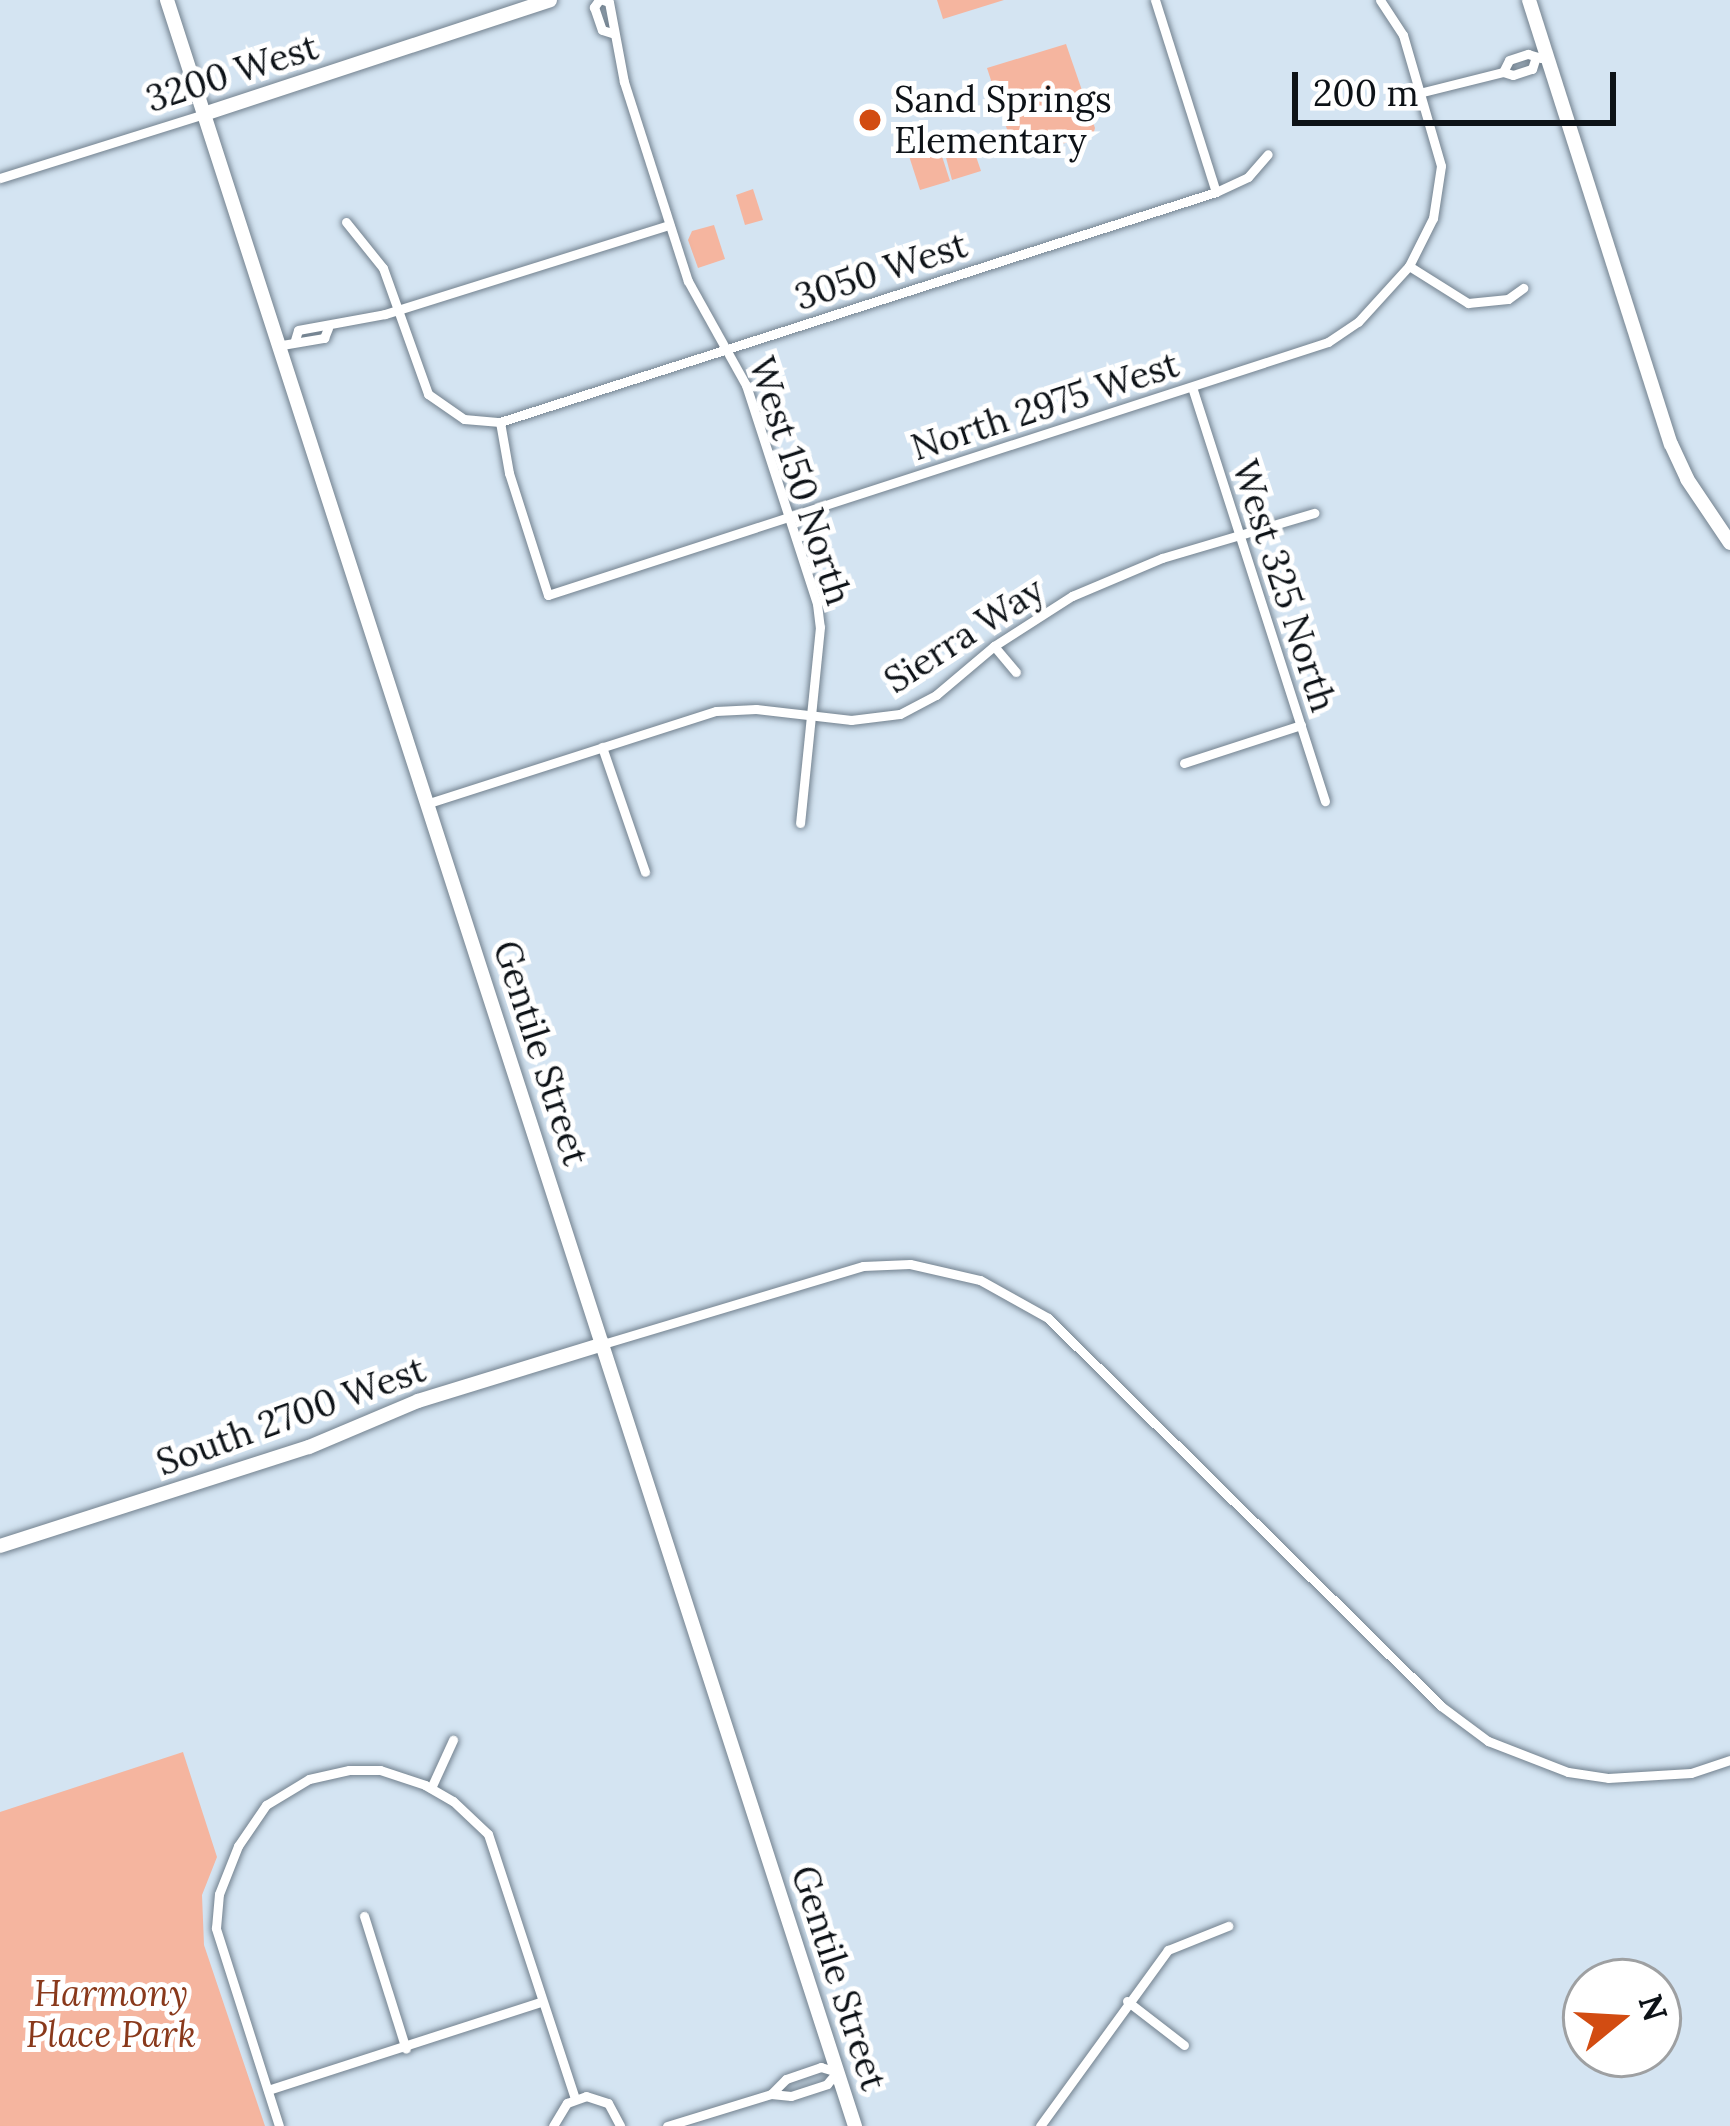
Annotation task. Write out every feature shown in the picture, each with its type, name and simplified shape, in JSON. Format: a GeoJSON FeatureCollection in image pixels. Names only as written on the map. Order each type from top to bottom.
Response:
{"type":"FeatureCollection","features":[{"type":"Feature","properties":{"kind":"main road","name":"Gentile Street"},"geometry":{"type":"LineString","coordinates":[[167,0],[289,343],[429,803],[855,2126]]}},
{"type":"Feature","properties":{"kind":"main road","name":"3200 West"},"geometry":{"type":"LineString","coordinates":[[207,112],[550,0]]}},
{"type":"Feature","properties":{"kind":"main road"},"geometry":{"type":"LineString","coordinates":[[1529,0],[1541,58],[1670,444],[1687,479],[1730,543]]}},
{"type":"Feature","properties":{"kind":"main road","name":"South 2700 West"},"geometry":{"type":"LineString","coordinates":[[0,1546],[309,1447],[418,1401],[603,1344]]}},
{"type":"Feature","properties":{"kind":"street","name":"West 150 North"},"geometry":{"type":"LineString","coordinates":[[601,0],[595,8],[602,30],[612,33],[688,281],[746,385],[820,615],[800,823]]}},
{"type":"Feature","properties":{"kind":"street"},"geometry":{"type":"LineString","coordinates":[[1155,0],[1216,192]]}},
{"type":"Feature","properties":{"kind":"street","name":"North 2975 West"},"geometry":{"type":"LineString","coordinates":[[500,422],[509,473],[548,595],[1328,342],[1358,322],[1408,266],[1438,195],[1441,166],[1423,92],[1403,35],[1380,0]]}},
{"type":"Feature","properties":{"kind":"street"},"geometry":{"type":"LineString","coordinates":[[1423,92],[1503,72],[1514,76],[1532,70],[1541,58]]}},
{"type":"Feature","properties":{"kind":"street","name":"3200 West"},"geometry":{"type":"LineString","coordinates":[[0,178],[207,112]]}},
{"type":"Feature","properties":{"kind":"street","name":"3050 West"},"geometry":{"type":"LineString","coordinates":[[500,422],[1216,192],[1248,177],[1268,154]]}},
{"type":"Feature","properties":{"kind":"street"},"geometry":{"type":"LineString","coordinates":[[346,222],[374,252],[428,394],[464,419],[500,422]]}},
{"type":"Feature","properties":{"kind":"street"},"geometry":{"type":"LineString","coordinates":[[289,343],[298,330],[319,323],[328,328],[397,310],[669,225]]}},
{"type":"Feature","properties":{"kind":"street"},"geometry":{"type":"LineString","coordinates":[[1408,266],[1468,303],[1490,304],[1522,288]]}},
{"type":"Feature","properties":{"kind":"street","name":"West 325 North"},"geometry":{"type":"LineString","coordinates":[[1192,387],[1325,801]]}},
{"type":"Feature","properties":{"kind":"street","name":"Sierra Way"},"geometry":{"type":"LineString","coordinates":[[429,803],[716,711],[851,720],[900,714],[936,695],[1038,616],[1114,577],[1314,513]]}},
{"type":"Feature","properties":{"kind":"street"},"geometry":{"type":"LineString","coordinates":[[994,646],[1016,672]]}},
{"type":"Feature","properties":{"kind":"street"},"geometry":{"type":"LineString","coordinates":[[1184,763],[1301,725]]}},
{"type":"Feature","properties":{"kind":"street"},"geometry":{"type":"LineString","coordinates":[[602,747],[644,872]]}},
{"type":"Feature","properties":{"kind":"street"},"geometry":{"type":"LineString","coordinates":[[603,1344],[863,1266],[910,1264],[980,1280],[1048,1318],[1442,1706],[1488,1741],[1568,1772],[1608,1778],[1691,1773],[1730,1760]]}},
{"type":"Feature","properties":{"kind":"street"},"geometry":{"type":"LineString","coordinates":[[430,1788],[453,1740]]}},
{"type":"Feature","properties":{"kind":"street"},"geometry":{"type":"LineString","coordinates":[[280,2126],[218,1934],[223,1878],[256,1814],[280,1793],[309,1779],[365,1769],[430,1788],[465,1812],[493,1843],[575,2098]]}},
{"type":"Feature","properties":{"kind":"street"},"geometry":{"type":"LineString","coordinates":[[364,1916],[406,2049]]}},
{"type":"Feature","properties":{"kind":"street"},"geometry":{"type":"LineString","coordinates":[[1042,2125],[1168,1950],[1228,1926]]}},
{"type":"Feature","properties":{"kind":"street"},"geometry":{"type":"LineString","coordinates":[[1127,2001],[1184,2045]]}},
{"type":"Feature","properties":{"kind":"street"},"geometry":{"type":"LineString","coordinates":[[268,2090],[541,2002]]}},
{"type":"Feature","properties":{"kind":"street"},"geometry":{"type":"LineString","coordinates":[[667,2126],[771,2094],[791,2096],[826,2084],[837,2072],[821,2067],[787,2079],[771,2094]]}},
{"type":"Feature","properties":{"kind":"street"},"geometry":{"type":"LineString","coordinates":[[553,2126],[560,2110],[575,2098],[608,2103],[620,2126]]}},
{"type":"Feature","properties":{"kind":"green space"},"geometry":{"type":"Polygon","coordinates":[[[937,0],[1004,0],[943,19],[937,0]]]}},
{"type":"Feature","properties":{"kind":"green space"},"geometry":{"type":"Polygon","coordinates":[[[1066,44],[1095,128],[1093,135],[1016,157],[987,68],[1066,44]]]}},
{"type":"Feature","properties":{"kind":"green space"},"geometry":{"type":"Polygon","coordinates":[[[967,130],[981,171],[952,180],[941,139],[967,130]]]}},
{"type":"Feature","properties":{"kind":"green space"},"geometry":{"type":"Polygon","coordinates":[[[939,147],[950,181],[920,190],[909,156],[939,147]]]}},
{"type":"Feature","properties":{"kind":"green space"},"geometry":{"type":"Polygon","coordinates":[[[753,189],[763,220],[745,225],[736,195],[753,189]]]}},
{"type":"Feature","properties":{"kind":"green space"},"geometry":{"type":"Polygon","coordinates":[[[714,225],[725,259],[698,268],[688,240],[692,231],[714,225]]]}},
{"type":"Feature","properties":{"kind":"green space","name":"Harmony Place Park"},"geometry":{"type":"Polygon","coordinates":[[[183,1752],[217,1857],[202,1895],[204,1945],[265,2126],[0,2126],[0,1812],[183,1752]]]}},
{"type":"Feature","properties":{"kind":"place","name":"Sand Springs Elementary"},"geometry":{"type":"Point","coordinates":[870,120]}}]}
